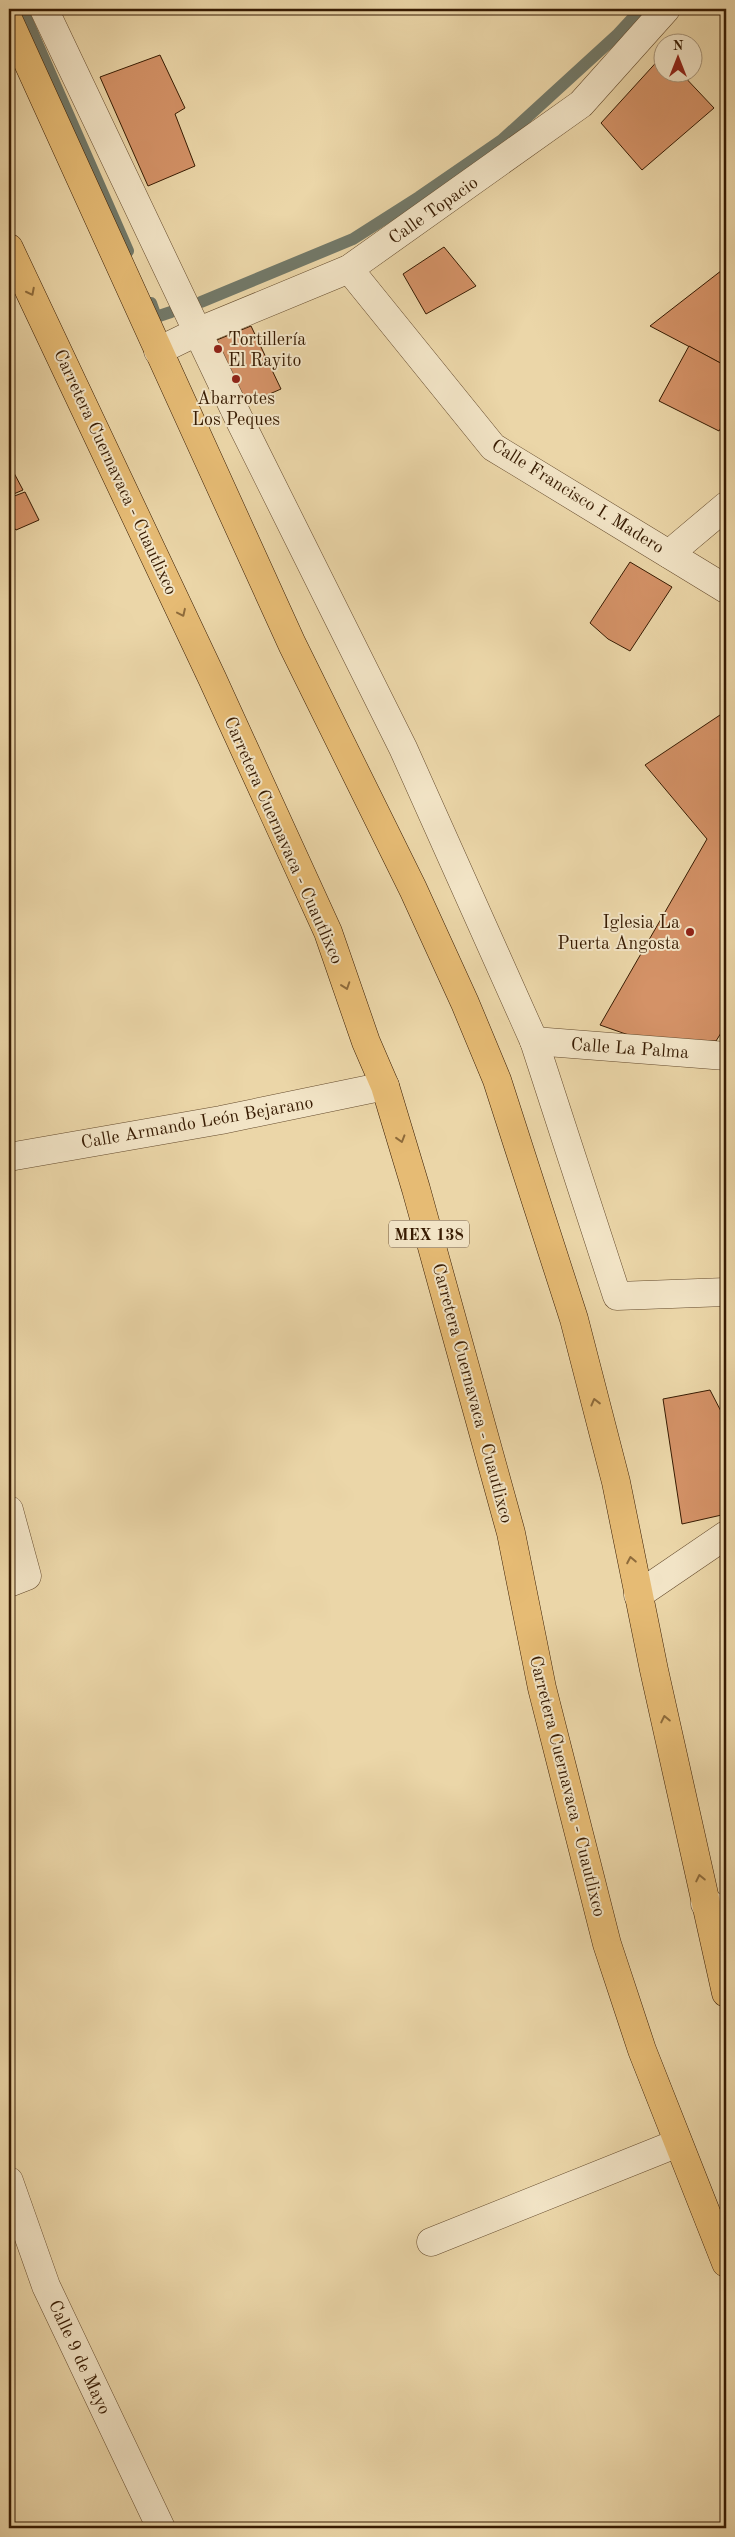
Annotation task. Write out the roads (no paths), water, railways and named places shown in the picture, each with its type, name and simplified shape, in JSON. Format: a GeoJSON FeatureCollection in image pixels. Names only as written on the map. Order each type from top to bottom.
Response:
{"type":"FeatureCollection","features":[{"type":"Feature","properties":{"kind":"main road"},"geometry":{"type":"LineString","coordinates":[[9,21],[292,644],[413,889],[465,1003],[497,1080],[574,1319],[616,1482],[638,1595],[716,1907],[726,1993]]}},
{"type":"Feature","properties":{"kind":"main road","name":"Carretera Cuernavaca - Cuautlixco"},"geometry":{"type":"LineString","coordinates":[[9,248],[212,678],[328,932],[366,1042],[385,1086],[416,1189],[511,1533],[542,1688],[607,1944],[642,2050],[726,2263]]}},
{"type":"Feature","properties":{"kind":"street"},"geometry":{"type":"LineString","coordinates":[[44,9],[197,332],[403,748],[534,1041],[618,1296],[726,1292]]}},
{"type":"Feature","properties":{"kind":"street","name":"Calle Topacio"},"geometry":{"type":"LineString","coordinates":[[158,351],[197,332],[349,269],[581,104],[666,9]]}},
{"type":"Feature","properties":{"kind":"street","name":"Calle Francisco I. Madero"},"geometry":{"type":"LineString","coordinates":[[349,269],[493,447],[726,589]]}},
{"type":"Feature","properties":{"kind":"street"},"geometry":{"type":"LineString","coordinates":[[669,554],[726,506]]}},
{"type":"Feature","properties":{"kind":"street","name":"Calle La Palma"},"geometry":{"type":"LineString","coordinates":[[534,1041],[726,1056]]}},
{"type":"Feature","properties":{"kind":"street","name":"Calle Armando León Bejarano"},"geometry":{"type":"LineString","coordinates":[[10,1152],[221,1120],[385,1086]]}},
{"type":"Feature","properties":{"kind":"street"},"geometry":{"type":"LineString","coordinates":[[9,1510],[27,1576],[9,1583]]}},
{"type":"Feature","properties":{"kind":"street"},"geometry":{"type":"LineString","coordinates":[[638,1595],[726,1535]]}},
{"type":"Feature","properties":{"kind":"street"},"geometry":{"type":"LineString","coordinates":[[432,2242],[678,2143]]}},
{"type":"Feature","properties":{"kind":"street","name":"Calle 9 de Mayo"},"geometry":{"type":"LineString","coordinates":[[9,2181],[46,2286],[161,2528]]}},
{"type":"Feature","properties":{"kind":"waterway"},"geometry":{"type":"LineString","coordinates":[[22,9],[128,251]]}},
{"type":"Feature","properties":{"kind":"waterway"},"geometry":{"type":"LineString","coordinates":[[201,302],[353,239],[419,197],[502,140],[617,35],[641,9]]}},
{"type":"Feature","properties":{"kind":"waterway"},"geometry":{"type":"LineString","coordinates":[[151,303],[156,317],[171,312]]}},
{"type":"Feature","properties":{"kind":"place","name":"Tortillería El Rayito"},"geometry":{"type":"Point","coordinates":[218,349]}},
{"type":"Feature","properties":{"kind":"place","name":"Abarrotes Los Peques"},"geometry":{"type":"Point","coordinates":[236,379]}},
{"type":"Feature","properties":{"kind":"place","name":"Iglesia La Puerta Angosta"},"geometry":{"type":"Point","coordinates":[690,932]}}]}
